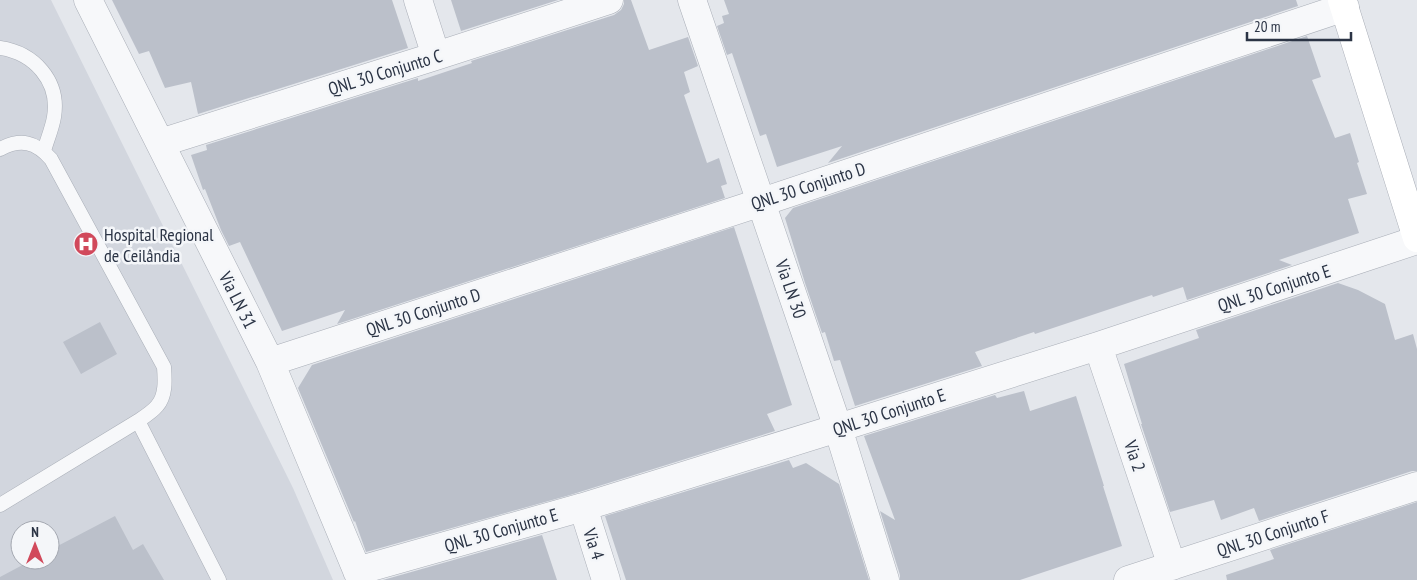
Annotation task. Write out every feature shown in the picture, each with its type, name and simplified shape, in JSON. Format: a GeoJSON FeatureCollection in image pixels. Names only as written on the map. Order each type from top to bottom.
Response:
{"type":"FeatureCollection","features":[{"type":"Feature","properties":{"kind":"street","name":"Via LN 31"},"geometry":{"type":"LineString","coordinates":[[88,0],[270,362],[358,576]]}},
{"type":"Feature","properties":{"kind":"street"},"geometry":{"type":"LineString","coordinates":[[418,0],[436,56]]}},
{"type":"Feature","properties":{"kind":"street","name":"QNL 30 Conjunto C"},"geometry":{"type":"LineString","coordinates":[[160,143],[609,0]]}},
{"type":"Feature","properties":{"kind":"street","name":"Via LN 30"},"geometry":{"type":"LineString","coordinates":[[692,0],[838,428],[885,580]]}},
{"type":"Feature","properties":{"kind":"street"},"geometry":{"type":"LineString","coordinates":[[1344,4],[1417,239]]}},
{"type":"Feature","properties":{"kind":"street","name":"QNL 30 Conjunto D"},"geometry":{"type":"LineString","coordinates":[[270,362],[762,202],[1344,4]]}},
{"type":"Feature","properties":{"kind":"street","name":"QNL 30 Conjunto E"},"geometry":{"type":"LineString","coordinates":[[358,576],[1098,346],[1417,239]]}},
{"type":"Feature","properties":{"kind":"street","name":"Via 2"},"geometry":{"type":"LineString","coordinates":[[1098,346],[1172,566]]}},
{"type":"Feature","properties":{"kind":"street","name":"QNL 30 Conjunto F"},"geometry":{"type":"LineString","coordinates":[[1128,580],[1417,486]]}},
{"type":"Feature","properties":{"kind":"street","name":"Via 4"},"geometry":{"type":"LineString","coordinates":[[583,507],[606,580]]}},
{"type":"Feature","properties":{"kind":"lane"},"geometry":{"type":"LineString","coordinates":[[0,48],[24,55],[35,63],[45,74],[51,87],[55,102],[54,117],[44,151]]}},
{"type":"Feature","properties":{"kind":"lane"},"geometry":{"type":"LineString","coordinates":[[0,149],[10,144],[26,143],[44,151],[51,159],[164,367],[164,386],[162,397],[157,406],[138,421],[0,505]]}},
{"type":"Feature","properties":{"kind":"lane"},"geometry":{"type":"LineString","coordinates":[[138,421],[219,580]]}},
{"type":"Feature","properties":{"kind":"shaded area","name":"Hospital Regional de Ceilândia"},"geometry":{"type":"Polygon","coordinates":[[[0,0],[51,0],[293,488],[333,580],[0,580],[0,0]]]}},
{"type":"Feature","properties":{"kind":"building"},"geometry":{"type":"Polygon","coordinates":[[[112,0],[392,0],[408,48],[198,114],[191,82],[165,88],[149,51],[139,54],[112,0]]]}},
{"type":"Feature","properties":{"kind":"building"},"geometry":{"type":"Polygon","coordinates":[[[451,0],[558,0],[461,31],[451,0]]]}},
{"type":"Feature","properties":{"kind":"building"},"geometry":{"type":"Polygon","coordinates":[[[624,0],[631,0],[649,50],[688,37],[698,66],[684,72],[690,92],[684,95],[707,163],[719,158],[727,184],[721,186],[725,198],[337,324],[345,310],[282,331],[240,242],[229,246],[205,189],[203,190],[191,155],[207,150],[206,145],[418,78],[418,81],[472,63],[471,61],[614,15],[621,10],[624,0]]]}},
{"type":"Feature","properties":{"kind":"building"},"geometry":{"type":"Polygon","coordinates":[[[724,0],[1296,0],[1298,6],[828,163],[842,146],[777,167],[766,134],[760,136],[732,53],[727,55],[717,26],[724,23],[722,16],[729,14],[724,0]]]}},
{"type":"Feature","properties":{"kind":"building"},"geometry":{"type":"Polygon","coordinates":[[[1307,36],[1321,77],[1312,80],[1335,138],[1350,133],[1359,162],[1357,163],[1367,194],[1348,199],[1359,233],[1279,260],[1292,265],[1187,300],[1183,287],[1153,297],[1152,295],[975,352],[982,366],[855,406],[840,360],[834,361],[825,332],[822,333],[805,283],[785,218],[793,208],[1307,36]]]}},
{"type":"Feature","properties":{"kind":"building"},"geometry":{"type":"Polygon","coordinates":[[[734,227],[792,405],[767,414],[775,431],[570,495],[366,552],[355,521],[298,388],[312,365],[734,227]]]}},
{"type":"Feature","properties":{"kind":"building"},"geometry":{"type":"Polygon","coordinates":[[[1338,283],[1358,290],[1385,304],[1395,340],[1413,334],[1417,349],[1417,471],[1412,471],[1259,521],[1254,508],[1221,520],[1214,500],[1170,512],[1141,424],[1124,364],[1199,338],[1196,330],[1338,283]]]}},
{"type":"Feature","properties":{"kind":"building"},"geometry":{"type":"Polygon","coordinates":[[[100,322],[117,354],[81,374],[63,342],[100,322]]]}},
{"type":"Feature","properties":{"kind":"building"},"geometry":{"type":"Polygon","coordinates":[[[1024,391],[1030,411],[1076,396],[1122,546],[1020,580],[900,580],[880,511],[895,520],[864,436],[995,395],[997,398],[1024,391]]]}},
{"type":"Feature","properties":{"kind":"building"},"geometry":{"type":"Polygon","coordinates":[[[789,460],[793,468],[806,463],[839,484],[869,580],[626,580],[605,516],[789,460]]]}},
{"type":"Feature","properties":{"kind":"building"},"geometry":{"type":"Polygon","coordinates":[[[1417,502],[1417,580],[1227,580],[1226,575],[1274,559],[1270,550],[1417,502]]]}},
{"type":"Feature","properties":{"kind":"building"},"geometry":{"type":"Polygon","coordinates":[[[115,516],[133,550],[143,544],[164,580],[0,580],[0,577],[13,570],[60,570],[60,545],[115,516]]]}},
{"type":"Feature","properties":{"kind":"building"},"geometry":{"type":"Polygon","coordinates":[[[542,535],[557,580],[383,580],[542,535]]]}},
{"type":"Feature","properties":{"kind":"place","name":"Hospital Regional de Ceilândia"},"geometry":{"type":"Point","coordinates":[86,244]}}]}
